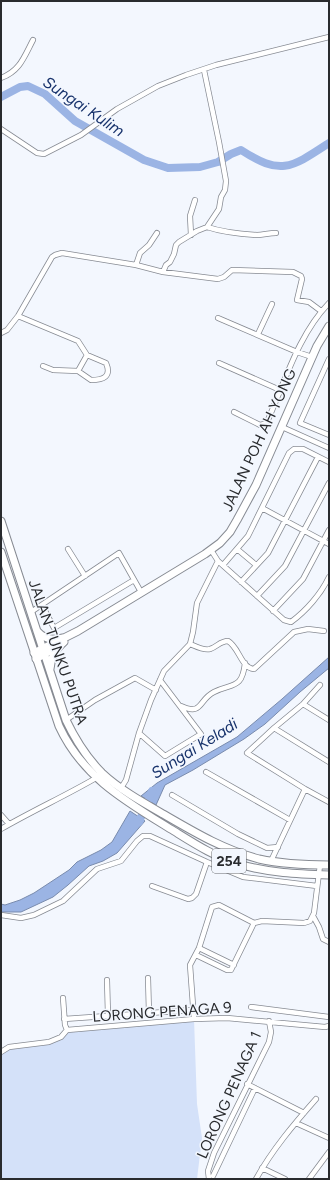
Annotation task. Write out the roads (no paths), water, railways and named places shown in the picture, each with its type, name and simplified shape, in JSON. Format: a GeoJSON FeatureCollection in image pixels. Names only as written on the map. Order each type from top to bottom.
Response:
{"type":"FeatureCollection","features":[{"type":"Feature","properties":{"kind":"main road","name":"JALAN POH AH YONG"},"geometry":{"type":"LineString","coordinates":[[35,656],[211,550],[230,532],[256,485],[312,357],[329,326]]}},
{"type":"Feature","properties":{"kind":"main road","name":"JALAN TUNKU PUTRA"},"geometry":{"type":"LineString","coordinates":[[1,521],[4,542],[10,548],[66,720],[74,737],[94,764],[121,788],[136,798],[218,845],[237,852],[271,861],[329,865]]}},
{"type":"Feature","properties":{"kind":"main road"},"geometry":{"type":"LineString","coordinates":[[1,552],[10,548]]}},
{"type":"Feature","properties":{"kind":"main road","name":"JALAN TUNKU PUTRA"},"geometry":{"type":"LineString","coordinates":[[1,552],[35,656],[64,737],[75,754],[96,778],[132,806],[150,817],[206,851],[239,865],[273,872],[301,875],[329,875]]}},
{"type":"Feature","properties":{"kind":"main road"},"geometry":{"type":"LineString","coordinates":[[1,561],[7,569]]}},
{"type":"Feature","properties":{"kind":"main road"},"geometry":{"type":"LineString","coordinates":[[36,629],[40,635],[47,639],[63,640]]}},
{"type":"Feature","properties":{"kind":"main road"},"geometry":{"type":"LineString","coordinates":[[52,680],[50,669],[52,658],[63,640]]}},
{"type":"Feature","properties":{"kind":"street"},"geometry":{"type":"LineString","coordinates":[[1,129],[37,153],[44,154],[80,135],[101,119],[158,86],[216,65],[329,37]]}},
{"type":"Feature","properties":{"kind":"street"},"geometry":{"type":"LineString","coordinates":[[1,78],[9,75],[16,69],[33,40]]}},
{"type":"Feature","properties":{"kind":"street"},"geometry":{"type":"LineString","coordinates":[[163,272],[174,254],[176,245],[197,231],[207,227],[219,209],[221,197],[226,190],[224,167],[204,70]]}},
{"type":"Feature","properties":{"kind":"street"},"geometry":{"type":"LineString","coordinates":[[191,235],[190,216],[195,200]]}},
{"type":"Feature","properties":{"kind":"street"},"geometry":{"type":"LineString","coordinates":[[207,227],[217,231],[259,235],[276,233]]}},
{"type":"Feature","properties":{"kind":"street"},"geometry":{"type":"LineString","coordinates":[[136,266],[140,253],[149,245],[157,233]]}},
{"type":"Feature","properties":{"kind":"street"},"geometry":{"type":"LineString","coordinates":[[1,333],[8,330],[18,316],[55,255],[62,253],[163,272],[218,279],[224,277],[232,270],[294,272],[301,276],[302,279],[298,300],[309,302],[321,311]]}},
{"type":"Feature","properties":{"kind":"street"},"geometry":{"type":"LineString","coordinates":[[234,412],[260,425],[267,422],[297,352],[321,311],[329,303]]}},
{"type":"Feature","properties":{"kind":"street"},"geometry":{"type":"LineString","coordinates":[[258,334],[272,304]]}},
{"type":"Feature","properties":{"kind":"street"},"geometry":{"type":"LineString","coordinates":[[18,316],[78,341],[87,355],[106,363],[108,374],[105,378],[91,380],[78,371],[53,370],[43,366]]}},
{"type":"Feature","properties":{"kind":"street"},"geometry":{"type":"LineString","coordinates":[[218,318],[312,357]]}},
{"type":"Feature","properties":{"kind":"street"},"geometry":{"type":"LineString","coordinates":[[78,371],[87,355]]}},
{"type":"Feature","properties":{"kind":"street"},"geometry":{"type":"LineString","coordinates":[[329,359],[300,423],[329,435]]}},
{"type":"Feature","properties":{"kind":"street"},"geometry":{"type":"LineString","coordinates":[[219,363],[280,390]]}},
{"type":"Feature","properties":{"kind":"street"},"geometry":{"type":"LineString","coordinates":[[282,427],[329,448]]}},
{"type":"Feature","properties":{"kind":"street"},"geometry":{"type":"LineString","coordinates":[[223,565],[248,536],[289,453],[294,449],[303,449],[329,462]]}},
{"type":"Feature","properties":{"kind":"street"},"geometry":{"type":"LineString","coordinates":[[241,582],[268,553],[318,457]]}},
{"type":"Feature","properties":{"kind":"street"},"geometry":{"type":"LineString","coordinates":[[257,596],[285,566],[305,531],[329,483]]}},
{"type":"Feature","properties":{"kind":"street"},"geometry":{"type":"LineString","coordinates":[[262,508],[329,544]]}},
{"type":"Feature","properties":{"kind":"street"},"geometry":{"type":"LineString","coordinates":[[273,611],[303,579],[329,530]]}},
{"type":"Feature","properties":{"kind":"street"},"geometry":{"type":"LineString","coordinates":[[68,549],[85,576]]}},
{"type":"Feature","properties":{"kind":"street"},"geometry":{"type":"LineString","coordinates":[[237,549],[256,565]]}},
{"type":"Feature","properties":{"kind":"street"},"geometry":{"type":"LineString","coordinates":[[211,550],[218,561],[273,611],[284,620],[291,622],[298,617],[319,593],[329,577]]}},
{"type":"Feature","properties":{"kind":"street"},"geometry":{"type":"LineString","coordinates":[[31,612],[119,553],[141,592]]}},
{"type":"Feature","properties":{"kind":"street"},"geometry":{"type":"LineString","coordinates":[[121,788],[126,780],[139,733],[164,671],[190,644],[197,603],[218,561]]}},
{"type":"Feature","properties":{"kind":"street"},"geometry":{"type":"LineString","coordinates":[[42,605],[54,628],[134,580]]}},
{"type":"Feature","properties":{"kind":"street"},"geometry":{"type":"LineString","coordinates":[[243,674],[254,668],[294,632],[308,629],[324,631]]}},
{"type":"Feature","properties":{"kind":"street"},"geometry":{"type":"LineString","coordinates":[[190,644],[209,650],[222,642],[228,641],[233,645],[245,663],[250,668],[254,668]]}},
{"type":"Feature","properties":{"kind":"street"},"geometry":{"type":"LineString","coordinates":[[180,705],[190,710],[195,709],[212,693],[237,684],[243,674],[245,663]]}},
{"type":"Feature","properties":{"kind":"street"},"geometry":{"type":"LineString","coordinates":[[66,720],[95,700],[135,678],[156,690]]}},
{"type":"Feature","properties":{"kind":"street"},"geometry":{"type":"LineString","coordinates":[[139,733],[165,756],[201,734],[160,680]]}},
{"type":"Feature","properties":{"kind":"street"},"geometry":{"type":"LineString","coordinates":[[320,685],[303,704],[274,728],[247,754],[304,789],[329,802]]}},
{"type":"Feature","properties":{"kind":"street"},"geometry":{"type":"LineString","coordinates":[[303,704],[329,720]]}},
{"type":"Feature","properties":{"kind":"street"},"geometry":{"type":"LineString","coordinates":[[274,728],[329,762]]}},
{"type":"Feature","properties":{"kind":"street"},"geometry":{"type":"LineString","coordinates":[[206,772],[290,820]]}},
{"type":"Feature","properties":{"kind":"street"},"geometry":{"type":"LineString","coordinates":[[1,829],[96,778]]}},
{"type":"Feature","properties":{"kind":"street"},"geometry":{"type":"LineString","coordinates":[[271,861],[304,789]]}},
{"type":"Feature","properties":{"kind":"street"},"geometry":{"type":"LineString","coordinates":[[172,794],[238,834],[267,848],[278,847]]}},
{"type":"Feature","properties":{"kind":"street"},"geometry":{"type":"LineString","coordinates":[[1,815],[9,824]]}},
{"type":"Feature","properties":{"kind":"street"},"geometry":{"type":"LineString","coordinates":[[1,915],[21,918],[34,915],[63,901],[97,869],[121,861],[137,841],[143,836],[150,836],[243,877],[317,886]]}},
{"type":"Feature","properties":{"kind":"street"},"geometry":{"type":"LineString","coordinates":[[152,886],[192,898],[196,894],[207,862]]}},
{"type":"Feature","properties":{"kind":"street"},"geometry":{"type":"LineString","coordinates":[[194,1019],[190,965],[200,948],[212,907],[219,905],[254,923],[262,921],[310,921],[313,916],[320,865]]}},
{"type":"Feature","properties":{"kind":"street"},"geometry":{"type":"LineString","coordinates":[[313,916],[319,926],[323,939],[329,942]]}},
{"type":"Feature","properties":{"kind":"street"},"geometry":{"type":"LineString","coordinates":[[196,954],[227,970],[231,970],[254,923]]}},
{"type":"Feature","properties":{"kind":"street"},"geometry":{"type":"LineString","coordinates":[[200,948],[234,965]]}},
{"type":"Feature","properties":{"kind":"street"},"geometry":{"type":"LineString","coordinates":[[148,978],[149,1013]]}},
{"type":"Feature","properties":{"kind":"street"},"geometry":{"type":"LineString","coordinates":[[106,980],[108,1015]]}},
{"type":"Feature","properties":{"kind":"street"},"geometry":{"type":"LineString","coordinates":[[1,1052],[9,1047],[48,1042],[61,1037],[67,1030],[64,1019],[63,998]]}},
{"type":"Feature","properties":{"kind":"street"},"geometry":{"type":"LineString","coordinates":[[251,1007],[329,1017]]}},
{"type":"Feature","properties":{"kind":"street"},"geometry":{"type":"LineString","coordinates":[[64,1019],[193,1010]]}},
{"type":"Feature","properties":{"kind":"street","name":"LORONG PENAGA 9"},"geometry":{"type":"LineString","coordinates":[[67,1030],[194,1019],[227,1018],[325,1027],[329,1026]]}},
{"type":"Feature","properties":{"kind":"street","name":"LORONG PENAGA 1"},"geometry":{"type":"LineString","coordinates":[[211,1178],[208,1172],[210,1162],[269,1042],[271,1032],[269,1021]]}},
{"type":"Feature","properties":{"kind":"street"},"geometry":{"type":"LineString","coordinates":[[248,1084],[304,1113]]}},
{"type":"Feature","properties":{"kind":"street"},"geometry":{"type":"LineString","coordinates":[[211,1178],[255,1088]]}},
{"type":"Feature","properties":{"kind":"street"},"geometry":{"type":"LineString","coordinates":[[256,1179],[262,1168],[316,1099]]}},
{"type":"Feature","properties":{"kind":"street"},"geometry":{"type":"LineString","coordinates":[[296,1123],[329,1138]]}},
{"type":"Feature","properties":{"kind":"street"},"geometry":{"type":"LineString","coordinates":[[309,1179],[329,1152]]}},
{"type":"Feature","properties":{"kind":"street"},"geometry":{"type":"LineString","coordinates":[[262,1168],[285,1179]]}},
{"type":"Feature","properties":{"kind":"water"},"geometry":{"type":"Polygon","coordinates":[[[329,657],[329,668],[265,724],[244,739],[165,785],[156,805],[141,796],[157,783],[237,737],[329,657]]]}},
{"type":"Feature","properties":{"kind":"water"},"geometry":{"type":"Polygon","coordinates":[[[130,811],[145,821],[117,853],[103,861],[89,866],[53,897],[21,912],[1,912],[1,904],[5,905],[20,900],[34,893],[69,870],[77,862],[101,850],[112,842],[130,811]]]}},
{"type":"Feature","properties":{"kind":"waterway","name":"Sungai Kulim"},"geometry":{"type":"LineString","coordinates":[[1,97],[20,87],[28,86],[45,94],[75,121],[144,160],[168,168],[200,167],[218,162],[241,150],[266,163],[276,166],[286,166],[305,158],[329,143]]}},
{"type":"Feature","properties":{"kind":"waterway","name":"Sungai Keladi"},"geometry":{"type":"LineString","coordinates":[[133,825],[139,822],[152,791]]}}]}
